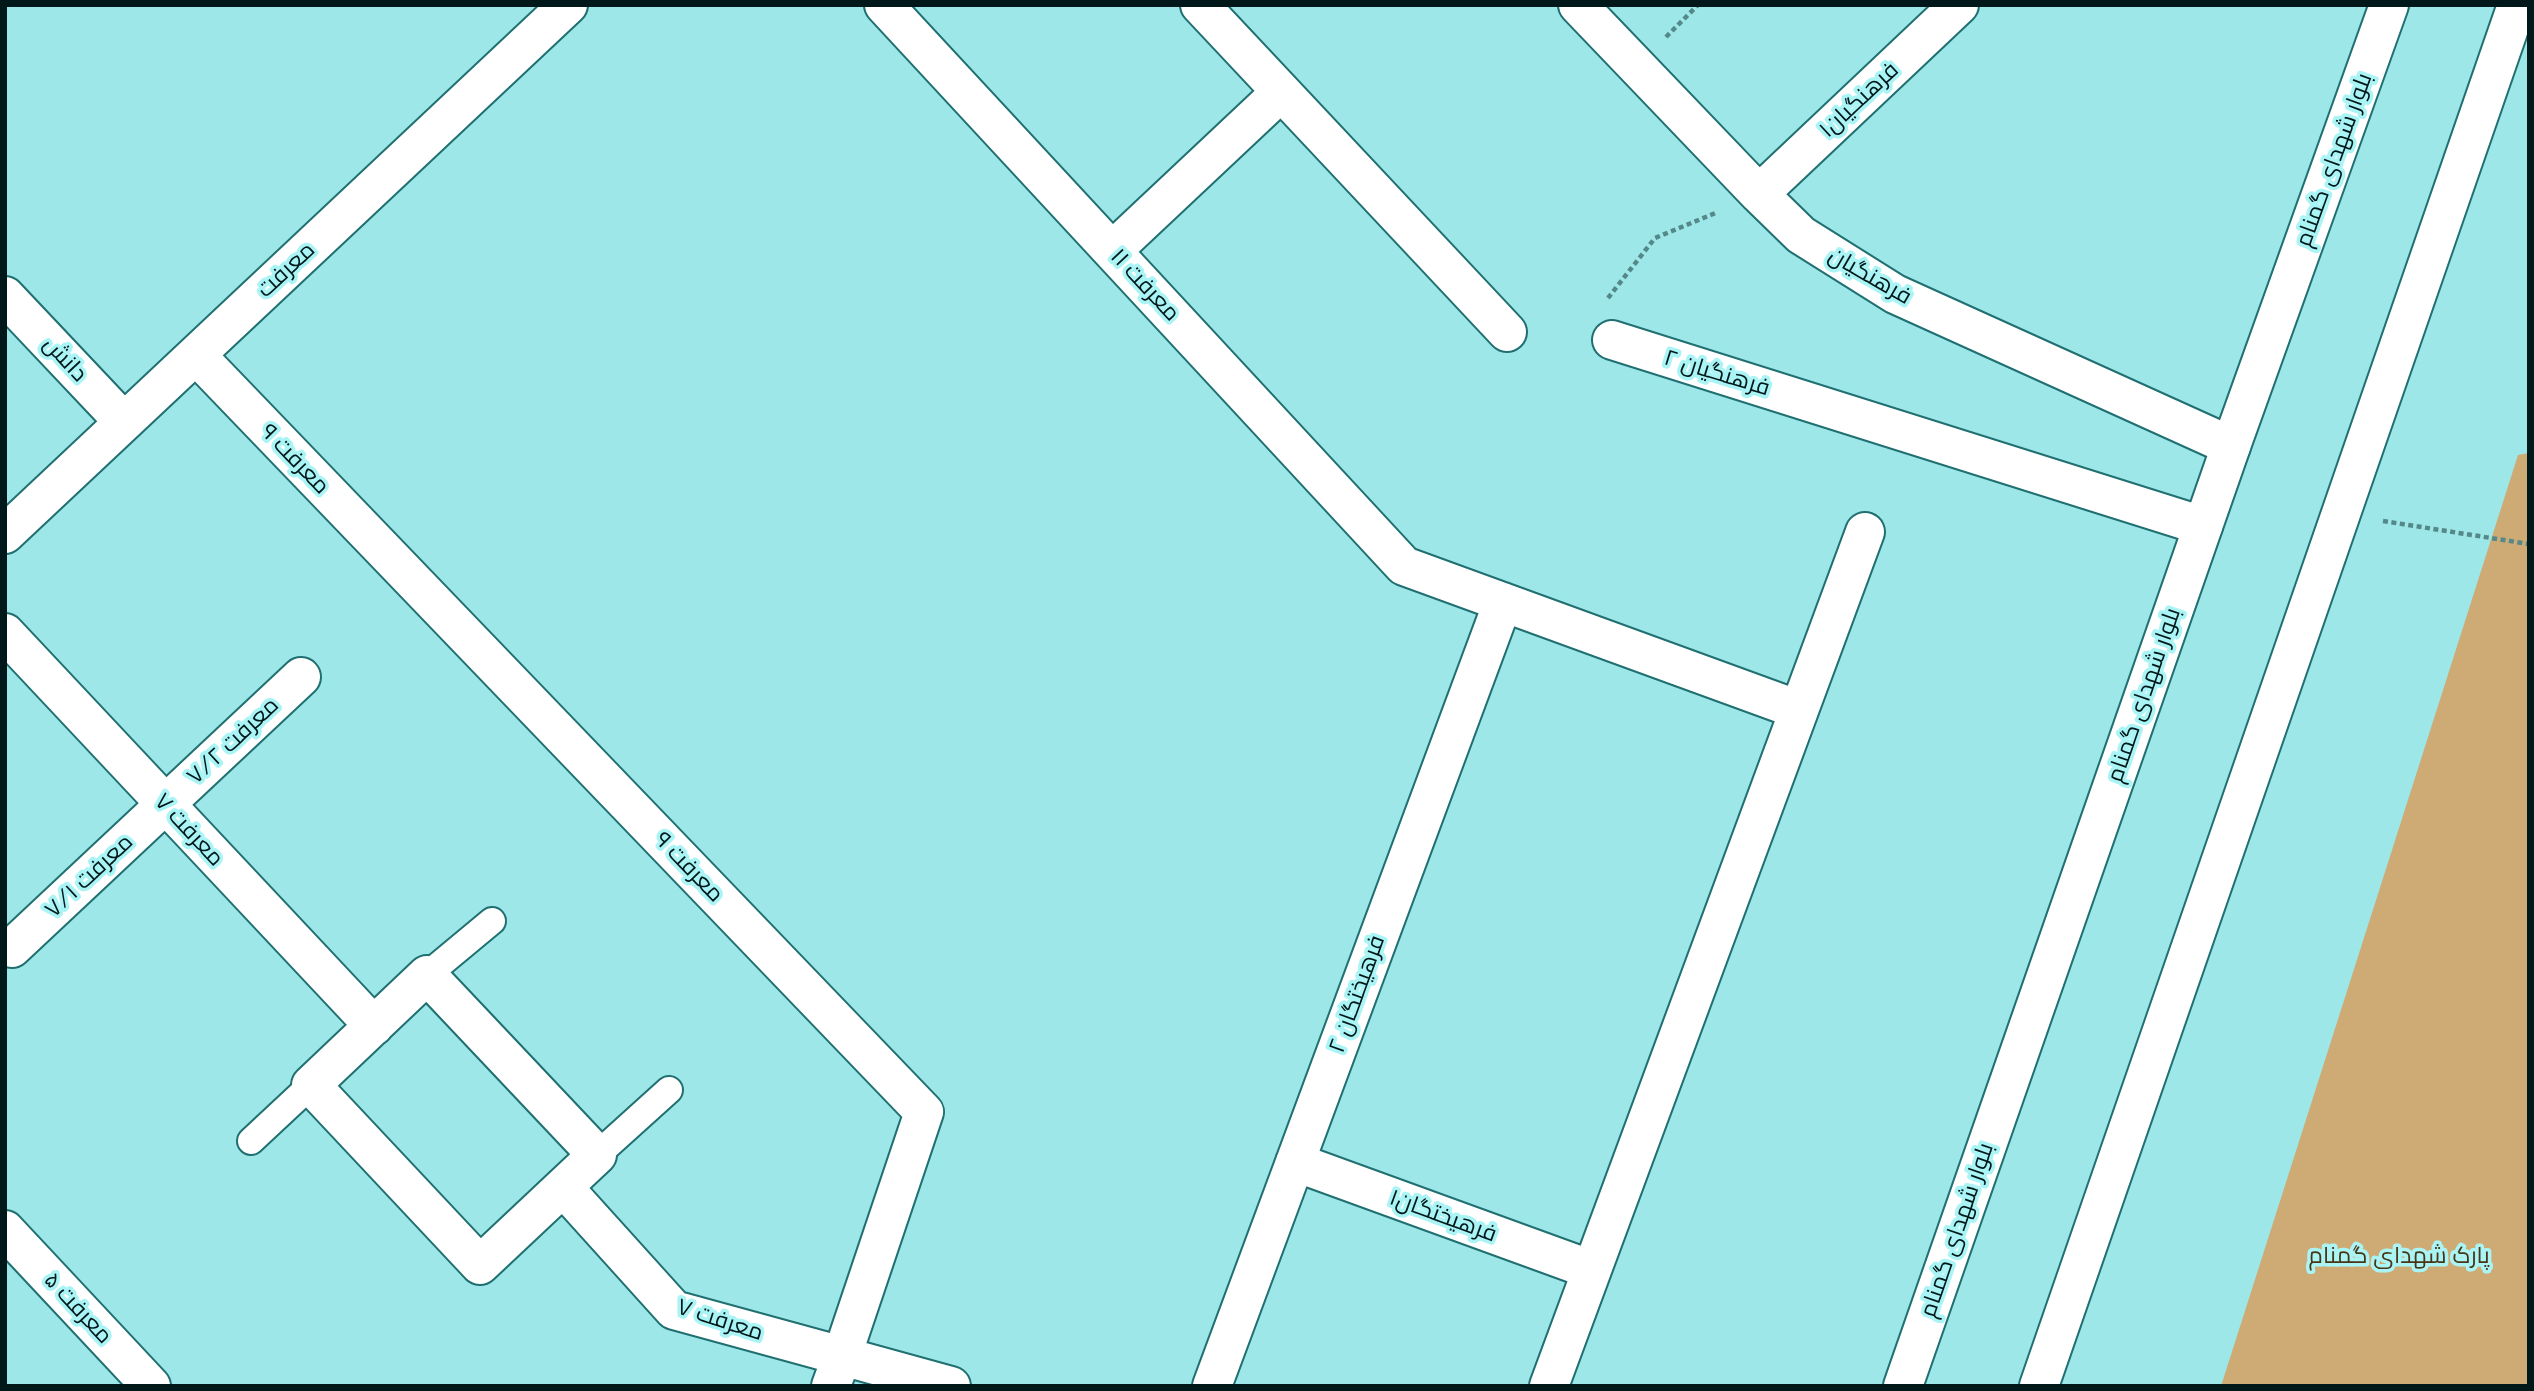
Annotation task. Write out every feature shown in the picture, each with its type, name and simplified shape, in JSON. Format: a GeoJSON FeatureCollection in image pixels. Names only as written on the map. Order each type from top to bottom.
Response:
{"type":"FeatureCollection","features":[{"type":"Feature","properties":{"kind":"street","name":"معرفت"},"geometry":{"type":"LineString","coordinates":[[5,534],[568,5]]}},
{"type":"Feature","properties":{"kind":"street","name":"معرفت ۱۱"},"geometry":{"type":"LineString","coordinates":[[884,5],[1404,566],[1503,601]]}},
{"type":"Feature","properties":{"kind":"street"},"geometry":{"type":"LineString","coordinates":[[1200,5],[1507,332]]}},
{"type":"Feature","properties":{"kind":"street","name":"فرهنگیان"},"geometry":{"type":"LineString","coordinates":[[1578,5],[1801,235],[1895,294],[2231,446]]}},
{"type":"Feature","properties":{"kind":"street","name":"فرهنگیان۱"},"geometry":{"type":"LineString","coordinates":[[1759,194],[1959,5]]}},
{"type":"Feature","properties":{"kind":"street","name":"بلوار شهدای گمنام"},"geometry":{"type":"LineString","coordinates":[[1903,1386],[2231,446],[2389,5]]}},
{"type":"Feature","properties":{"kind":"street"},"geometry":{"type":"LineString","coordinates":[[2039,1386],[2517,5]]}},
{"type":"Feature","properties":{"kind":"street"},"geometry":{"type":"LineString","coordinates":[[1113,250],[1281,92]]}},
{"type":"Feature","properties":{"kind":"street","name":"دانش"},"geometry":{"type":"LineString","coordinates":[[5,296],[124,422]]}},
{"type":"Feature","properties":{"kind":"street","name":"فرهنگیان ۲"},"geometry":{"type":"LineString","coordinates":[[1612,340],[2203,526]]}},
{"type":"Feature","properties":{"kind":"street","name":"معرفت ۹"},"geometry":{"type":"LineString","coordinates":[[196,355],[924,1112],[836,1371]]}},
{"type":"Feature","properties":{"kind":"street"},"geometry":{"type":"LineString","coordinates":[[1549,1386],[1865,532]]}},
{"type":"Feature","properties":{"kind":"street"},"geometry":{"type":"LineString","coordinates":[[1503,601],[1799,710]]}},
{"type":"Feature","properties":{"kind":"street","name":"فرهیختگان ۲"},"geometry":{"type":"LineString","coordinates":[[1212,1386],[1503,601]]}},
{"type":"Feature","properties":{"kind":"street","name":"معرفت ۷"},"geometry":{"type":"LineString","coordinates":[[5,633],[374,1026]]}},
{"type":"Feature","properties":{"kind":"street","name":"معرفت ۷/۲"},"geometry":{"type":"LineString","coordinates":[[165,804],[300,677]]}},
{"type":"Feature","properties":{"kind":"street","name":"معرفت ۷/۱"},"geometry":{"type":"LineString","coordinates":[[12,948],[165,804]]}},
{"type":"Feature","properties":{"kind":"street"},"geometry":{"type":"LineString","coordinates":[[427,975],[597,1155],[480,1265],[311,1085],[427,975]]}},
{"type":"Feature","properties":{"kind":"street","name":"فرهیختگان۱"},"geometry":{"type":"LineString","coordinates":[[1295,1162],[1592,1270]]}},
{"type":"Feature","properties":{"kind":"street","name":"معرفت ۷"},"geometry":{"type":"LineString","coordinates":[[563,1187],[674,1310],[836,1371]]}},
{"type":"Feature","properties":{"kind":"street","name":"معرفت ۵"},"geometry":{"type":"LineString","coordinates":[[5,1230],[152,1386]]}},
{"type":"Feature","properties":{"kind":"street"},"geometry":{"type":"LineString","coordinates":[[836,1371],[951,1386]]}},
{"type":"Feature","properties":{"kind":"lane"},"geometry":{"type":"LineString","coordinates":[[427,975],[492,921]]}},
{"type":"Feature","properties":{"kind":"lane"},"geometry":{"type":"LineString","coordinates":[[251,1141],[311,1085]]}},
{"type":"Feature","properties":{"kind":"lane"},"geometry":{"type":"LineString","coordinates":[[597,1155],[669,1090]]}},
{"type":"Feature","properties":{"kind":"path"},"geometry":{"type":"LineString","coordinates":[[1612,340],[1605,302],[1655,239],[1759,194]]}},
{"type":"Feature","properties":{"kind":"path"},"geometry":{"type":"LineString","coordinates":[[2341,514],[2529,544]]}},
{"type":"Feature","properties":{"kind":"green space","name":"پارک شهدای گمنام"},"geometry":{"type":"Polygon","coordinates":[[[2529,453],[2529,1386],[2221,1386],[2518,455],[2529,453]]]}}]}
